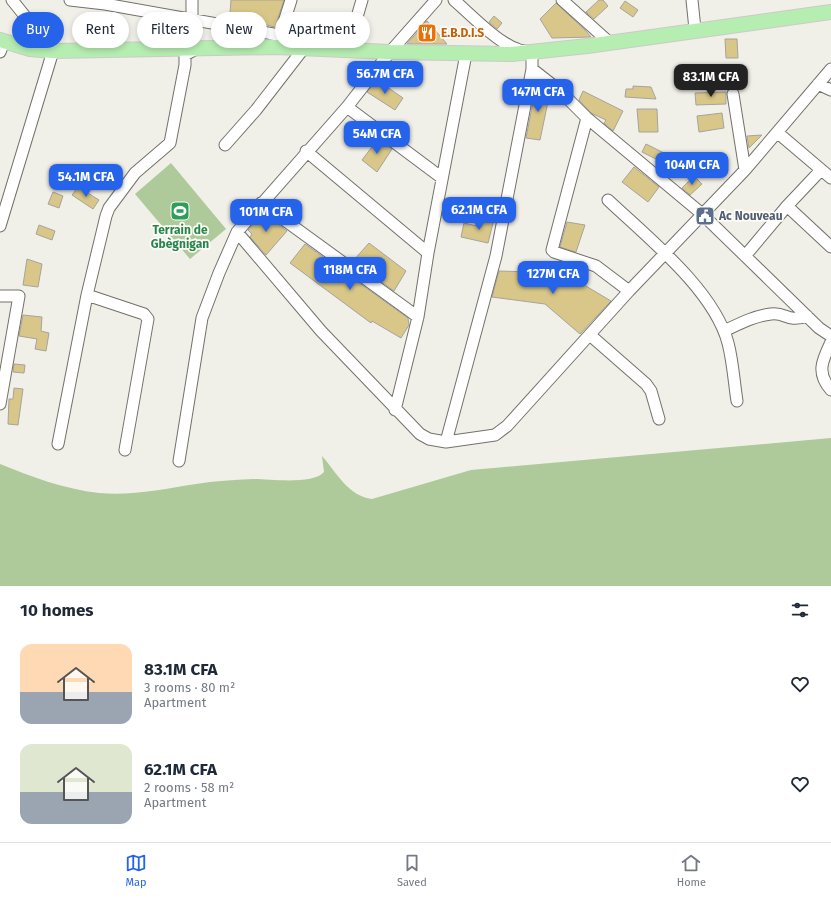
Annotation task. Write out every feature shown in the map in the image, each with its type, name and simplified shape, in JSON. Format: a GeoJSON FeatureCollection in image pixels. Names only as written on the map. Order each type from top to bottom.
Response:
{"type":"FeatureCollection","features":[{"type":"Feature","properties":{"kind":"main road"},"geometry":{"type":"LineString","coordinates":[[304,48],[466,54],[532,52],[831,12]]}},
{"type":"Feature","properties":{"kind":"main road"},"geometry":{"type":"LineString","coordinates":[[1,45],[53,51],[196,49],[275,41]]}},
{"type":"Feature","properties":{"kind":"street"},"geometry":{"type":"LineString","coordinates":[[0,226],[53,51],[12,0]]}},
{"type":"Feature","properties":{"kind":"street"},"geometry":{"type":"LineString","coordinates":[[70,0],[106,2],[157,12]]}},
{"type":"Feature","properties":{"kind":"street"},"geometry":{"type":"LineString","coordinates":[[192,0],[192,12]]}},
{"type":"Feature","properties":{"kind":"street"},"geometry":{"type":"LineString","coordinates":[[287,12],[291,0]]}},
{"type":"Feature","properties":{"kind":"street"},"geometry":{"type":"LineString","coordinates":[[347,50],[362,0]]}},
{"type":"Feature","properties":{"kind":"street"},"geometry":{"type":"LineString","coordinates":[[179,461],[202,318],[219,273],[237,232],[306,151],[347,107],[390,52],[436,0]]}},
{"type":"Feature","properties":{"kind":"street"},"geometry":{"type":"LineString","coordinates":[[446,442],[496,256],[532,69],[532,52],[516,49],[505,42],[485,28],[454,0]]}},
{"type":"Feature","properties":{"kind":"street"},"geometry":{"type":"LineString","coordinates":[[562,0],[609,42]]}},
{"type":"Feature","properties":{"kind":"street"},"geometry":{"type":"LineString","coordinates":[[692,0],[695,30]]}},
{"type":"Feature","properties":{"kind":"street"},"geometry":{"type":"LineString","coordinates":[[203,22],[275,40]]}},
{"type":"Feature","properties":{"kind":"street"},"geometry":{"type":"LineString","coordinates":[[225,145],[256,110],[304,48]]}},
{"type":"Feature","properties":{"kind":"street"},"geometry":{"type":"LineString","coordinates":[[58,444],[87,295],[109,208],[135,172],[170,143],[185,65],[185,54],[196,49]]}},
{"type":"Feature","properties":{"kind":"street"},"geometry":{"type":"LineString","coordinates":[[395,410],[418,317],[428,253],[466,54]]}},
{"type":"Feature","properties":{"kind":"street"},"geometry":{"type":"LineString","coordinates":[[532,69],[559,90],[587,118],[702,213],[807,316],[831,336]]}},
{"type":"Feature","properties":{"kind":"street"},"geometry":{"type":"LineString","coordinates":[[237,232],[321,331],[395,410],[420,434],[429,439],[446,442],[495,435],[501,432],[630,290],[666,254],[702,213],[745,170],[831,69]]}},
{"type":"Feature","properties":{"kind":"street"},"geometry":{"type":"LineString","coordinates":[[818,84],[831,90]]}},
{"type":"Feature","properties":{"kind":"street"},"geometry":{"type":"LineString","coordinates":[[733,94],[745,170]]}},
{"type":"Feature","properties":{"kind":"street"},"geometry":{"type":"LineString","coordinates":[[347,107],[442,178]]}},
{"type":"Feature","properties":{"kind":"street"},"geometry":{"type":"LineString","coordinates":[[587,118],[552,250],[596,266],[630,290]]}},
{"type":"Feature","properties":{"kind":"street"},"geometry":{"type":"LineString","coordinates":[[778,133],[831,178]]}},
{"type":"Feature","properties":{"kind":"street"},"geometry":{"type":"LineString","coordinates":[[306,151],[428,253]]}},
{"type":"Feature","properties":{"kind":"street"},"geometry":{"type":"LineString","coordinates":[[745,256],[787,206],[821,170]]}},
{"type":"Feature","properties":{"kind":"street"},"geometry":{"type":"LineString","coordinates":[[608,200],[666,254],[710,302],[728,343],[737,401]]}},
{"type":"Feature","properties":{"kind":"street"},"geometry":{"type":"LineString","coordinates":[[261,203],[418,317]]}},
{"type":"Feature","properties":{"kind":"street"},"geometry":{"type":"LineString","coordinates":[[787,206],[831,247]]}},
{"type":"Feature","properties":{"kind":"street"},"geometry":{"type":"LineString","coordinates":[[87,295],[144,314],[148,319],[125,450]]}},
{"type":"Feature","properties":{"kind":"street"},"geometry":{"type":"LineString","coordinates":[[0,296],[19,296],[0,404]]}},
{"type":"Feature","properties":{"kind":"street"},"geometry":{"type":"LineString","coordinates":[[724,331],[764,315],[779,314],[792,319],[807,316]]}},
{"type":"Feature","properties":{"kind":"street"},"geometry":{"type":"LineString","coordinates":[[590,335],[646,384],[651,391],[659,419]]}},
{"type":"Feature","properties":{"kind":"street"},"geometry":{"type":"LineString","coordinates":[[831,342],[825,356],[822,369],[823,381],[831,390]]}},
{"type":"Feature","properties":{"kind":"green space","name":"Terrain de Gbègnigan"},"geometry":{"type":"Polygon","coordinates":[[[171,163],[226,229],[190,259],[135,194],[171,163]]]}},
{"type":"Feature","properties":{"kind":"green space"},"geometry":{"type":"Polygon","coordinates":[[[831,438],[831,586],[0,586],[0,464],[36,478],[73,489],[99,493],[123,494],[148,492],[224,481],[253,479],[311,479],[324,472],[322,456],[350,489],[364,497],[372,499],[471,470],[831,438]]]}},
{"type":"Feature","properties":{"kind":"building"},"geometry":{"type":"Polygon","coordinates":[[[231,0],[284,0],[280,12],[275,12],[275,27],[267,25],[267,12],[230,12],[231,0]]]}},
{"type":"Feature","properties":{"kind":"building"},"geometry":{"type":"Polygon","coordinates":[[[599,0],[603,0],[608,6],[594,19],[586,12],[599,0]]]}},
{"type":"Feature","properties":{"kind":"building"},"geometry":{"type":"Polygon","coordinates":[[[625,1],[638,10],[633,17],[620,8],[625,1]]]}},
{"type":"Feature","properties":{"kind":"building"},"geometry":{"type":"Polygon","coordinates":[[[556,3],[591,37],[552,38],[540,19],[556,3]]]}},
{"type":"Feature","properties":{"kind":"building"},"geometry":{"type":"Polygon","coordinates":[[[494,16],[502,23],[497,29],[489,22],[494,16]]]}},
{"type":"Feature","properties":{"kind":"building","name":"E.B.D.I.S"},"geometry":{"type":"Polygon","coordinates":[[[427,21],[447,44],[407,44],[427,21]]]}},
{"type":"Feature","properties":{"kind":"building"},"geometry":{"type":"Polygon","coordinates":[[[725,39],[737,39],[738,58],[726,58],[725,39]]]}},
{"type":"Feature","properties":{"kind":"building"},"geometry":{"type":"Polygon","coordinates":[[[377,80],[403,98],[395,110],[367,92],[377,80]]]}},
{"type":"Feature","properties":{"kind":"building"},"geometry":{"type":"Polygon","coordinates":[[[537,82],[550,92],[540,140],[526,138],[537,82]]]}},
{"type":"Feature","properties":{"kind":"building"},"geometry":{"type":"Polygon","coordinates":[[[633,86],[651,87],[656,99],[625,97],[626,89],[633,89],[633,86]]]}},
{"type":"Feature","properties":{"kind":"building"},"geometry":{"type":"Polygon","coordinates":[[[583,91],[623,111],[613,131],[604,123],[606,120],[591,113],[579,100],[583,91]]]}},
{"type":"Feature","properties":{"kind":"building"},"geometry":{"type":"Polygon","coordinates":[[[726,92],[726,104],[696,105],[695,93],[726,92]]]}},
{"type":"Feature","properties":{"kind":"building"},"geometry":{"type":"Polygon","coordinates":[[[637,109],[657,109],[658,132],[639,132],[637,109]]]}},
{"type":"Feature","properties":{"kind":"building"},"geometry":{"type":"Polygon","coordinates":[[[722,113],[724,128],[699,132],[697,116],[722,113]]]}},
{"type":"Feature","properties":{"kind":"building"},"geometry":{"type":"Polygon","coordinates":[[[762,135],[749,148],[747,136],[762,135]]]}},
{"type":"Feature","properties":{"kind":"building"},"geometry":{"type":"Polygon","coordinates":[[[378,139],[392,149],[377,172],[362,160],[378,139]]]}},
{"type":"Feature","properties":{"kind":"building"},"geometry":{"type":"Polygon","coordinates":[[[646,144],[666,154],[662,162],[642,152],[646,144]]]}},
{"type":"Feature","properties":{"kind":"building"},"geometry":{"type":"Polygon","coordinates":[[[634,167],[659,187],[648,202],[622,182],[634,167]]]}},
{"type":"Feature","properties":{"kind":"building"},"geometry":{"type":"Polygon","coordinates":[[[694,176],[702,184],[690,195],[682,188],[694,176]]]}},
{"type":"Feature","properties":{"kind":"building"},"geometry":{"type":"Polygon","coordinates":[[[78,187],[99,200],[93,209],[72,195],[78,187]]]}},
{"type":"Feature","properties":{"kind":"building"},"geometry":{"type":"Polygon","coordinates":[[[53,192],[63,196],[59,208],[48,204],[53,192]]]}},
{"type":"Feature","properties":{"kind":"building"},"geometry":{"type":"Polygon","coordinates":[[[263,213],[287,231],[266,255],[250,237],[252,234],[248,230],[263,213]]]}},
{"type":"Feature","properties":{"kind":"building"},"geometry":{"type":"Polygon","coordinates":[[[484,217],[494,219],[488,243],[461,237],[464,223],[481,227],[484,217]]]}},
{"type":"Feature","properties":{"kind":"building"},"geometry":{"type":"Polygon","coordinates":[[[567,222],[585,225],[576,252],[560,247],[567,222]]]}},
{"type":"Feature","properties":{"kind":"building"},"geometry":{"type":"Polygon","coordinates":[[[39,225],[55,231],[52,240],[36,234],[39,225]]]}},
{"type":"Feature","properties":{"kind":"building"},"geometry":{"type":"Polygon","coordinates":[[[369,243],[406,271],[394,291],[353,261],[369,243]]]}},
{"type":"Feature","properties":{"kind":"building"},"geometry":{"type":"Polygon","coordinates":[[[305,244],[408,318],[409,325],[401,338],[372,321],[371,323],[290,263],[305,244]]]}},
{"type":"Feature","properties":{"kind":"building"},"geometry":{"type":"Polygon","coordinates":[[[27,259],[42,264],[38,287],[23,285],[27,259]]]}},
{"type":"Feature","properties":{"kind":"building"},"geometry":{"type":"Polygon","coordinates":[[[499,271],[564,273],[611,301],[580,334],[545,304],[492,297],[499,271]]]}},
{"type":"Feature","properties":{"kind":"building"},"geometry":{"type":"Polygon","coordinates":[[[23,315],[42,317],[41,331],[49,333],[46,351],[35,349],[37,339],[19,336],[23,315]]]}},
{"type":"Feature","properties":{"kind":"building"},"geometry":{"type":"Polygon","coordinates":[[[14,364],[25,365],[24,373],[13,372],[14,364]]]}},
{"type":"Feature","properties":{"kind":"building"},"geometry":{"type":"Polygon","coordinates":[[[14,388],[23,389],[18,425],[8,424],[9,399],[13,399],[14,388]]]}},
{"type":"Feature","properties":{"kind":"place","name":"E.B.D.I.S"},"geometry":{"type":"Point","coordinates":[427,33]}},
{"type":"Feature","properties":{"kind":"place","name":"Terrain de Gbègnigan"},"geometry":{"type":"Point","coordinates":[180,211]}},
{"type":"Feature","properties":{"kind":"place","name":"Ac Nouveau"},"geometry":{"type":"Point","coordinates":[705,216]}}]}
